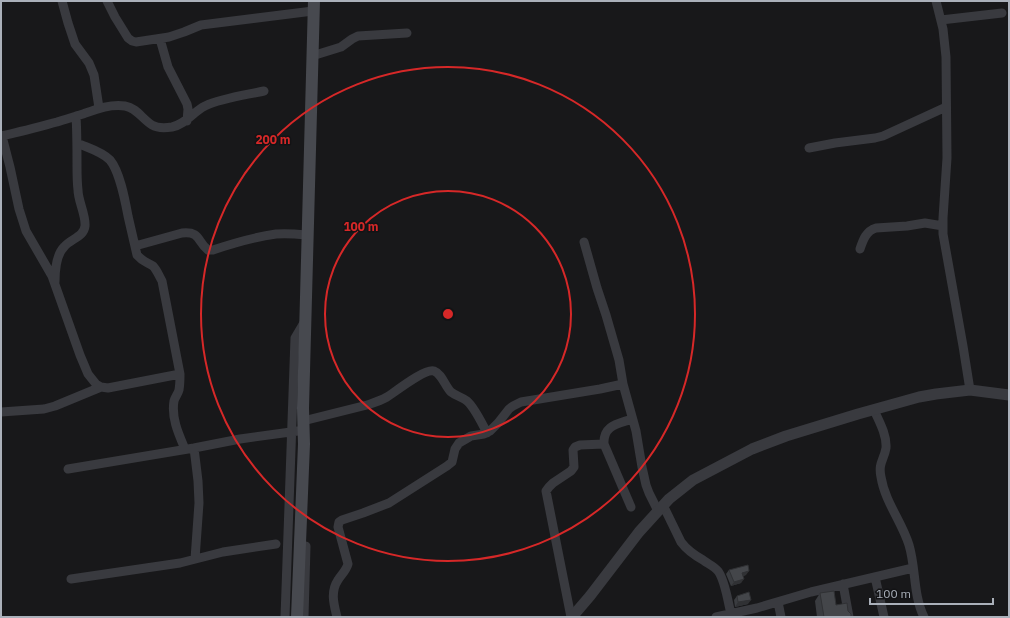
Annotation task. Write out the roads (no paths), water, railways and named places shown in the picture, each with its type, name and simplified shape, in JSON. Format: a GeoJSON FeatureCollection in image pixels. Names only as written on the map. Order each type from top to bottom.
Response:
{"type":"FeatureCollection","features":[{"type":"Feature","properties":{"kind":"main road"},"geometry":{"type":"LineString","coordinates":[[297,617],[304,444],[302,426],[314,6]]}},
{"type":"Feature","properties":{"kind":"street"},"geometry":{"type":"LineString","coordinates":[[62,1],[76,44],[89,63],[94,75],[99,108]]}},
{"type":"Feature","properties":{"kind":"street"},"geometry":{"type":"LineString","coordinates":[[107,1],[126,34],[132,41],[136,42],[160,39],[201,26],[314,6]]}},
{"type":"Feature","properties":{"kind":"street"},"geometry":{"type":"LineString","coordinates":[[936,1],[941,20],[945,49],[946,165],[943,226],[945,246],[964,346],[970,390]]}},
{"type":"Feature","properties":{"kind":"street"},"geometry":{"type":"LineString","coordinates":[[941,20],[1002,13]]}},
{"type":"Feature","properties":{"kind":"street"},"geometry":{"type":"LineString","coordinates":[[312,56],[341,47],[358,36],[407,33]]}},
{"type":"Feature","properties":{"kind":"street"},"geometry":{"type":"LineString","coordinates":[[160,39],[168,67],[187,104],[187,121]]}},
{"type":"Feature","properties":{"kind":"street"},"geometry":{"type":"LineString","coordinates":[[180,374],[108,388],[101,387],[96,384],[88,374],[80,356],[52,276],[26,231],[18,209],[10,167],[1,136],[109,106],[125,106],[131,108],[152,125],[157,127],[172,127],[187,121],[196,112],[212,103],[264,91]]}},
{"type":"Feature","properties":{"kind":"street"},"geometry":{"type":"LineString","coordinates":[[810,148],[883,136],[946,108]]}},
{"type":"Feature","properties":{"kind":"street"},"geometry":{"type":"LineString","coordinates":[[56,286],[56,265],[61,250],[64,246],[80,235],[85,227],[78,190],[76,116]]}},
{"type":"Feature","properties":{"kind":"street"},"geometry":{"type":"LineString","coordinates":[[77,143],[100,153],[110,161],[114,167],[117,172],[125,199],[137,255],[141,260],[155,268],[162,281],[180,374],[179,390],[175,401],[174,416],[178,432],[190,449],[197,476],[199,503],[195,559]]}},
{"type":"Feature","properties":{"kind":"street"},"geometry":{"type":"LineString","coordinates":[[860,249],[864,238],[872,229],[925,223],[943,226]]}},
{"type":"Feature","properties":{"kind":"street"},"geometry":{"type":"LineString","coordinates":[[135,246],[188,232],[195,234],[204,247],[208,250],[213,250],[245,240],[277,234],[308,235]]}},
{"type":"Feature","properties":{"kind":"street"},"geometry":{"type":"LineString","coordinates":[[584,242],[617,354],[623,384],[636,431],[642,467],[649,493],[685,547],[692,554],[714,567],[718,572],[722,578],[732,614]]}},
{"type":"Feature","properties":{"kind":"street"},"geometry":{"type":"LineString","coordinates":[[304,617],[302,426],[296,338],[305,321]]}},
{"type":"Feature","properties":{"kind":"street"},"geometry":{"type":"LineString","coordinates":[[68,469],[190,449],[302,426],[377,402],[430,370],[435,371],[439,375],[451,392],[468,401],[487,432]]}},
{"type":"Feature","properties":{"kind":"street"},"geometry":{"type":"LineString","coordinates":[[337,617],[333,594],[334,588],[348,564],[338,527],[339,522],[389,503],[447,466],[452,462],[455,449],[459,443],[471,436],[490,431],[513,406],[521,402],[623,384]]}},
{"type":"Feature","properties":{"kind":"street"},"geometry":{"type":"LineString","coordinates":[[1,412],[44,409],[101,387]]}},
{"type":"Feature","properties":{"kind":"street"},"geometry":{"type":"LineString","coordinates":[[572,617],[639,532],[660,508],[678,491],[693,480],[752,449],[786,436],[930,395],[970,390],[1009,395]]}},
{"type":"Feature","properties":{"kind":"street"},"geometry":{"type":"LineString","coordinates":[[874,410],[886,441],[886,448],[879,468],[882,485],[906,535],[912,556],[919,602],[924,617]]}},
{"type":"Feature","properties":{"kind":"street"},"geometry":{"type":"LineString","coordinates":[[631,506],[604,444],[604,439],[605,434],[613,426],[632,419]]}},
{"type":"Feature","properties":{"kind":"street"},"geometry":{"type":"LineString","coordinates":[[284,617],[302,426]]}},
{"type":"Feature","properties":{"kind":"street"},"geometry":{"type":"LineString","coordinates":[[572,617],[546,492],[553,483],[574,468],[575,447],[580,445],[604,444]]}},
{"type":"Feature","properties":{"kind":"street"},"geometry":{"type":"LineString","coordinates":[[71,579],[163,566],[223,552],[276,544]]}},
{"type":"Feature","properties":{"kind":"street"},"geometry":{"type":"LineString","coordinates":[[716,617],[757,608],[843,584],[913,568]]}},
{"type":"Feature","properties":{"kind":"street"},"geometry":{"type":"LineString","coordinates":[[875,577],[884,617]]}},
{"type":"Feature","properties":{"kind":"street"},"geometry":{"type":"LineString","coordinates":[[843,584],[849,617]]}},
{"type":"Feature","properties":{"kind":"street"},"geometry":{"type":"LineString","coordinates":[[778,602],[781,617]]}}]}
